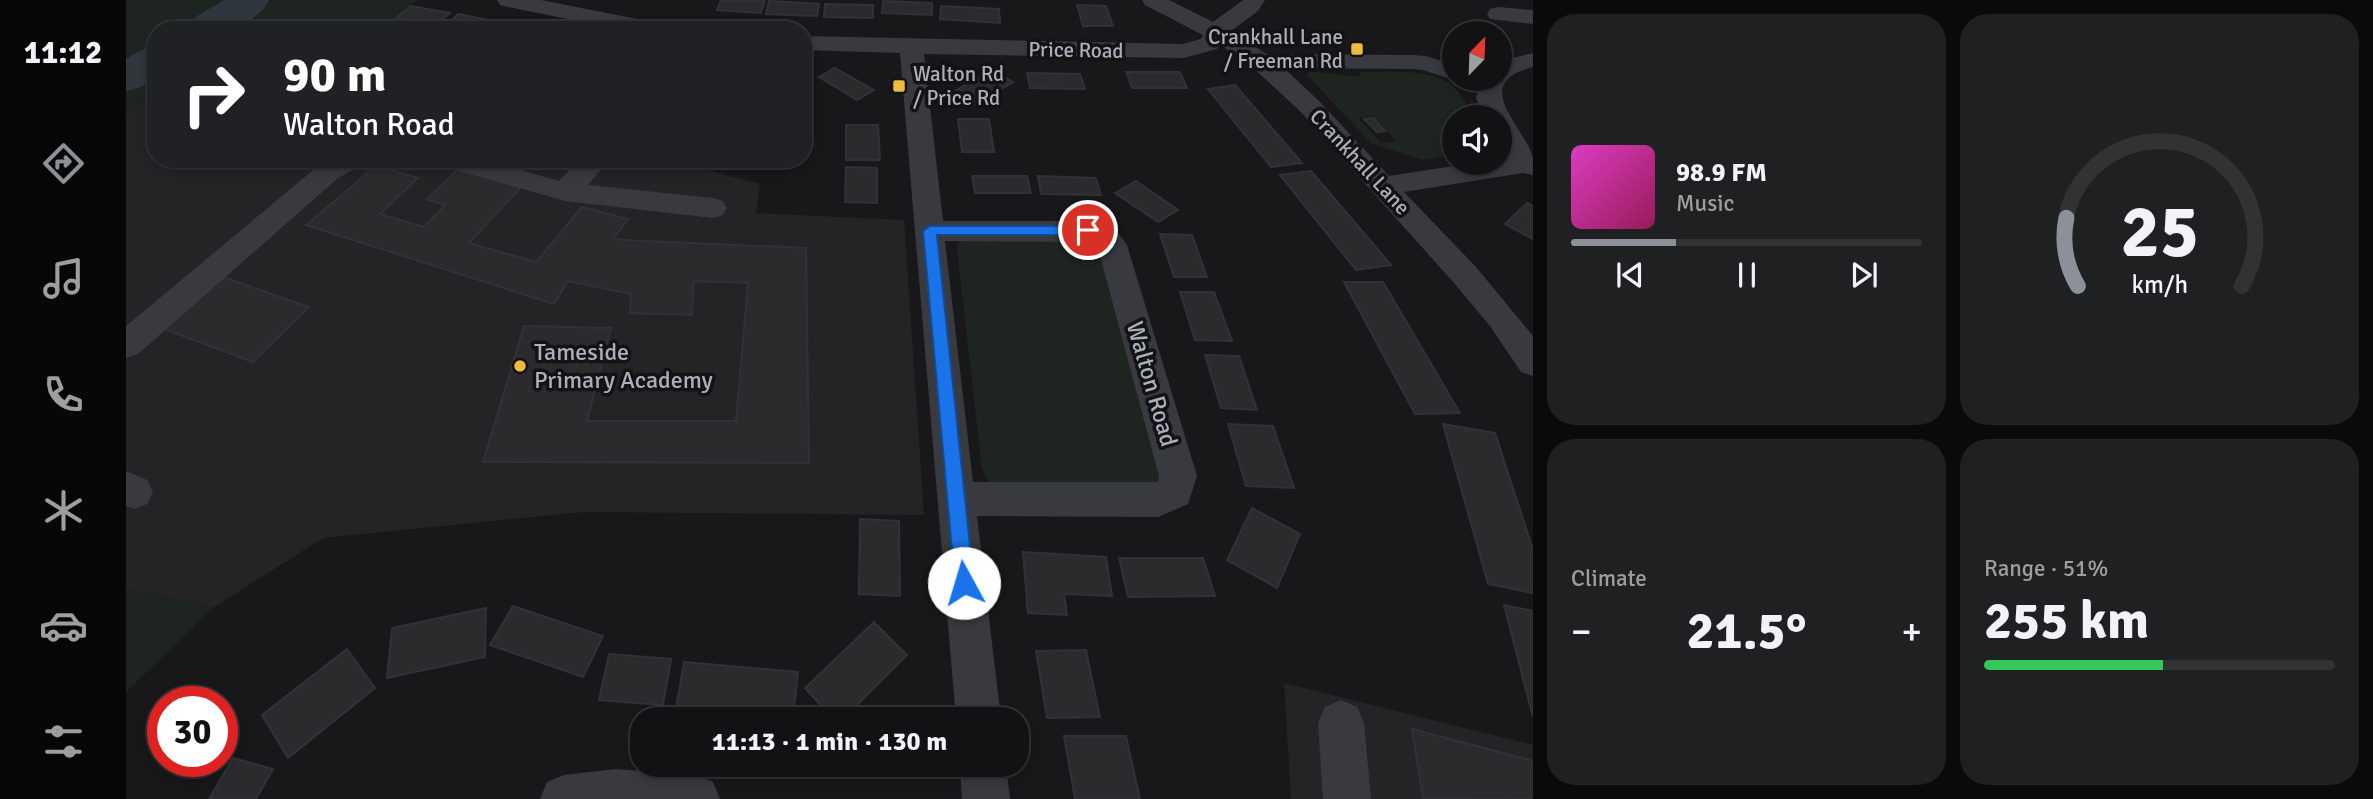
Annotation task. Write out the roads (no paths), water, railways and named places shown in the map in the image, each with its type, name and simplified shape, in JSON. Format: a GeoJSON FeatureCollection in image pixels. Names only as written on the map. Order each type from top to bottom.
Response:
{"type":"FeatureCollection","features":[{"type":"Feature","properties":{"kind":"street"},"geometry":{"type":"LineString","coordinates":[[508,0],[612,21]]}},
{"type":"Feature","properties":{"kind":"street","name":"Crankhall Lane"},"geometry":{"type":"LineString","coordinates":[[1153,0],[1216,33],[1261,61],[1316,114],[1475,286],[1517,337],[1533,363]]}},
{"type":"Feature","properties":{"kind":"street","name":"Price Road"},"geometry":{"type":"LineString","coordinates":[[812,43],[1184,51],[1209,44],[1216,33],[1254,0]]}},
{"type":"Feature","properties":{"kind":"street"},"geometry":{"type":"LineString","coordinates":[[1498,14],[1533,17]]}},
{"type":"Feature","properties":{"kind":"street"},"geometry":{"type":"LineString","coordinates":[[911,47],[977,707]]}},
{"type":"Feature","properties":{"kind":"street"},"geometry":{"type":"LineString","coordinates":[[1512,65],[1533,60]]}},
{"type":"Feature","properties":{"kind":"street"},"geometry":{"type":"LineString","coordinates":[[1261,61],[1411,62],[1426,63],[1442,69]]}},
{"type":"Feature","properties":{"kind":"street"},"geometry":{"type":"LineString","coordinates":[[1382,186],[1528,165],[1512,142]]}},
{"type":"Feature","properties":{"kind":"street"},"geometry":{"type":"LineString","coordinates":[[126,345],[335,168]]}},
{"type":"Feature","properties":{"kind":"street"},"geometry":{"type":"LineString","coordinates":[[481,168],[565,192],[713,208]]}},
{"type":"Feature","properties":{"kind":"street"},"geometry":{"type":"LineString","coordinates":[[565,192],[588,168]]}},
{"type":"Feature","properties":{"kind":"street","name":"Walton Road"},"geometry":{"type":"LineString","coordinates":[[930,231],[1088,230],[1103,234],[1112,245],[1178,476],[1175,492],[1158,500],[956,499]]}},
{"type":"Feature","properties":{"kind":"street"},"geometry":{"type":"LineString","coordinates":[[1341,723],[1347,799]]}},
{"type":"Feature","properties":{"kind":"street"},"geometry":{"type":"LineString","coordinates":[[984,777],[986,799]]}},
{"type":"Feature","properties":{"kind":"street"},"geometry":{"type":"LineString","coordinates":[[564,799],[616,793],[696,799]]}},
{"type":"Feature","properties":{"kind":"waterway"},"geometry":{"type":"LineString","coordinates":[[217,21],[251,0]]}},
{"type":"Feature","properties":{"kind":"waterway"},"geometry":{"type":"LineString","coordinates":[[126,78],[147,65]]}},
{"type":"Feature","properties":{"kind":"place","name":"Crankhall Lane / Freeman Rd"},"geometry":{"type":"Point","coordinates":[1357,49]}},
{"type":"Feature","properties":{"kind":"place","name":"Walton Rd / Price Rd"},"geometry":{"type":"Point","coordinates":[899,86]}},
{"type":"Feature","properties":{"kind":"place","name":"Tameside Primary Academy"},"geometry":{"type":"Point","coordinates":[520,366]}}]}
